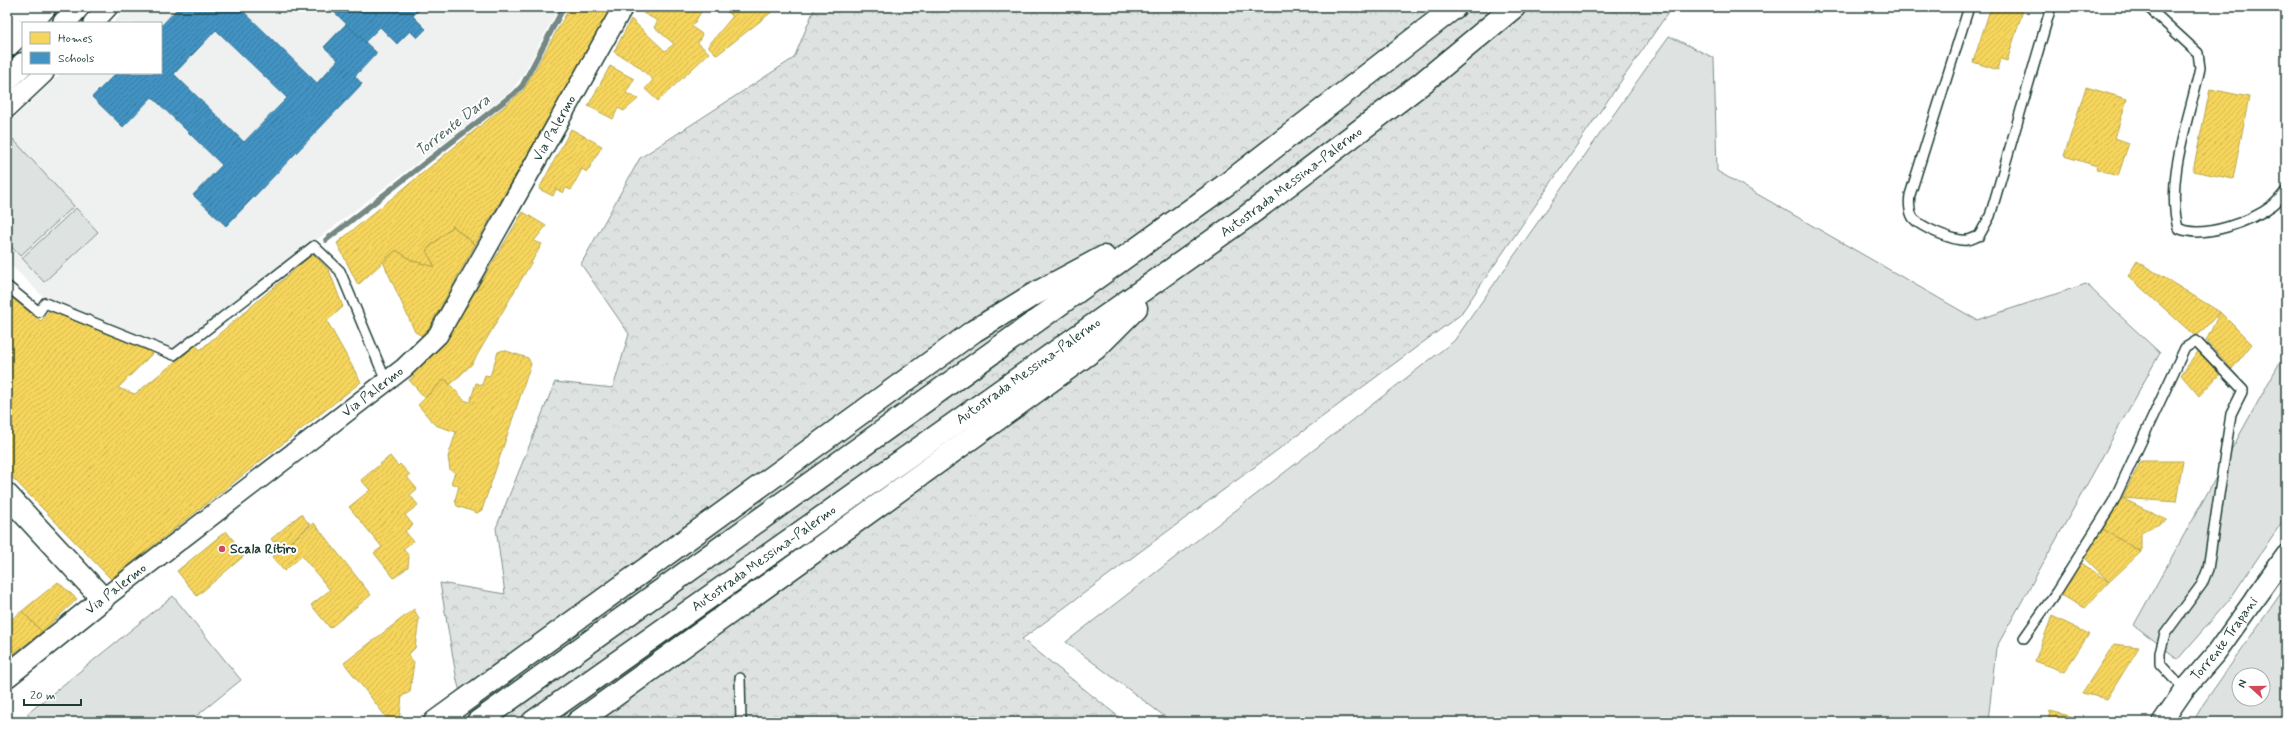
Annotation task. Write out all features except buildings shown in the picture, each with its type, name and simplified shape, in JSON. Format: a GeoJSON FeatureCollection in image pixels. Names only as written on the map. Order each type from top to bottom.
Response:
{"type":"FeatureCollection","features":[{"type":"Feature","properties":{"kind":"main road"},"geometry":{"type":"LineString","coordinates":[[32,22],[45,7]]}},
{"type":"Feature","properties":{"kind":"main road"},"geometry":{"type":"LineString","coordinates":[[65,22],[78,7]]}},
{"type":"Feature","properties":{"kind":"main road"},"geometry":{"type":"LineString","coordinates":[[478,722],[1227,184],[1402,50],[1455,7]]}},
{"type":"Feature","properties":{"kind":"main road","name":"Autostrada Messina-Palermo"},"geometry":{"type":"LineString","coordinates":[[533,722],[1246,217],[1421,84],[1514,7]]}},
{"type":"Feature","properties":{"kind":"main road"},"geometry":{"type":"LineString","coordinates":[[7,80],[22,65]]}},
{"type":"Feature","properties":{"kind":"main road"},"geometry":{"type":"LineString","coordinates":[[435,722],[974,331],[1031,296],[1107,255],[1153,236]]}},
{"type":"Feature","properties":{"kind":"main road"},"geometry":{"type":"LineString","coordinates":[[578,722],[1096,348],[1176,267]]}},
{"type":"Feature","properties":{"kind":"main road"},"geometry":{"type":"LineString","coordinates":[[7,495],[103,599]]}},
{"type":"Feature","properties":{"kind":"main road","name":"Via Palermo"},"geometry":{"type":"LineString","coordinates":[[7,676],[103,599]]}},
{"type":"Feature","properties":{"kind":"street"},"geometry":{"type":"LineString","coordinates":[[12,34],[19,7]]}},
{"type":"Feature","properties":{"kind":"street"},"geometry":{"type":"LineString","coordinates":[[94,22],[108,7]]}},
{"type":"Feature","properties":{"kind":"street","name":"Via Palermo"},"geometry":{"type":"LineString","coordinates":[[103,599],[418,356],[438,335],[623,7]]}},
{"type":"Feature","properties":{"kind":"street"},"geometry":{"type":"LineString","coordinates":[[7,108],[43,74]]}},
{"type":"Feature","properties":{"kind":"street","name":"Torrente Trapani"},"geometry":{"type":"LineString","coordinates":[[2162,722],[2184,690],[2216,653],[2286,555]]}},
{"type":"Feature","properties":{"kind":"street"},"geometry":{"type":"LineString","coordinates":[[2172,722],[2200,683],[2223,659],[2286,572]]}},
{"type":"Feature","properties":{"kind":"lane"},"geometry":{"type":"LineString","coordinates":[[1968,7],[1910,195],[1909,205],[1912,217],[1923,226],[1948,237],[1966,241],[1979,236],[1990,216],[2051,7]]}},
{"type":"Feature","properties":{"kind":"lane"},"geometry":{"type":"LineString","coordinates":[[2148,7],[2198,53],[2200,68],[2176,169],[2174,190],[2178,228],[2188,233],[2220,230],[2274,205],[2286,191]]}},
{"type":"Feature","properties":{"kind":"lane"},"geometry":{"type":"LineString","coordinates":[[7,286],[39,312],[45,303],[174,356],[314,246],[340,271],[386,381]]}},
{"type":"Feature","properties":{"kind":"lane"},"geometry":{"type":"LineString","coordinates":[[2024,638],[2057,592],[2112,502],[2185,348],[2196,341],[2243,390],[2231,414],[2208,569],[2202,584],[2165,634],[2160,652],[2160,664],[2184,690]]}},
{"type":"Feature","properties":{"kind":"lane"},"geometry":{"type":"LineString","coordinates":[[740,678],[741,722]]}},
{"type":"Feature","properties":{"kind":"shaded area"},"geometry":{"type":"Polygon","coordinates":[[[127,7],[559,7],[524,73],[512,90],[173,350],[121,331],[115,325],[87,317],[50,302],[7,261],[7,125],[60,74],[162,74],[162,22],[114,22],[127,7]]]}},
{"type":"Feature","properties":{"kind":"green space"},"geometry":{"type":"Polygon","coordinates":[[[815,7],[1672,7],[1460,315],[1022,639],[1125,722],[469,722],[457,681],[440,583],[505,594],[496,528],[555,382],[613,388],[629,334],[581,264],[640,158],[794,58],[815,7]]]}},
{"type":"Feature","properties":{"kind":"green space"},"geometry":{"type":"Polygon","coordinates":[[[1669,36],[1714,58],[1717,171],[1977,320],[2086,284],[2160,353],[1996,648],[1988,722],[1172,722],[1066,642],[1454,341],[1669,36]]]}},
{"type":"Feature","properties":{"kind":"green space"},"geometry":{"type":"Polygon","coordinates":[[[13,139],[74,206],[20,256],[7,242],[7,145],[13,139]]]}},
{"type":"Feature","properties":{"kind":"green space"},"geometry":{"type":"Polygon","coordinates":[[[76,208],[98,232],[44,282],[22,258],[76,208]]]}},
{"type":"Feature","properties":{"kind":"green space"},"geometry":{"type":"Polygon","coordinates":[[[2280,362],[2286,363],[2286,516],[2230,599],[2178,659],[2134,625],[2280,362]]]}},
{"type":"Feature","properties":{"kind":"green space"},"geometry":{"type":"Polygon","coordinates":[[[2286,586],[2286,722],[2193,722],[2204,703],[2286,586]]]}},
{"type":"Feature","properties":{"kind":"green space"},"geometry":{"type":"Polygon","coordinates":[[[173,596],[241,680],[189,722],[34,722],[27,714],[173,596]]]}},
{"type":"Feature","properties":{"kind":"waterway","name":"Torrente Dara"},"geometry":{"type":"LineString","coordinates":[[326,240],[516,92],[522,86],[564,7]]}},
{"type":"Feature","properties":{"kind":"place","name":"Scala Ritiro"},"geometry":{"type":"Point","coordinates":[222,549]}}]}
